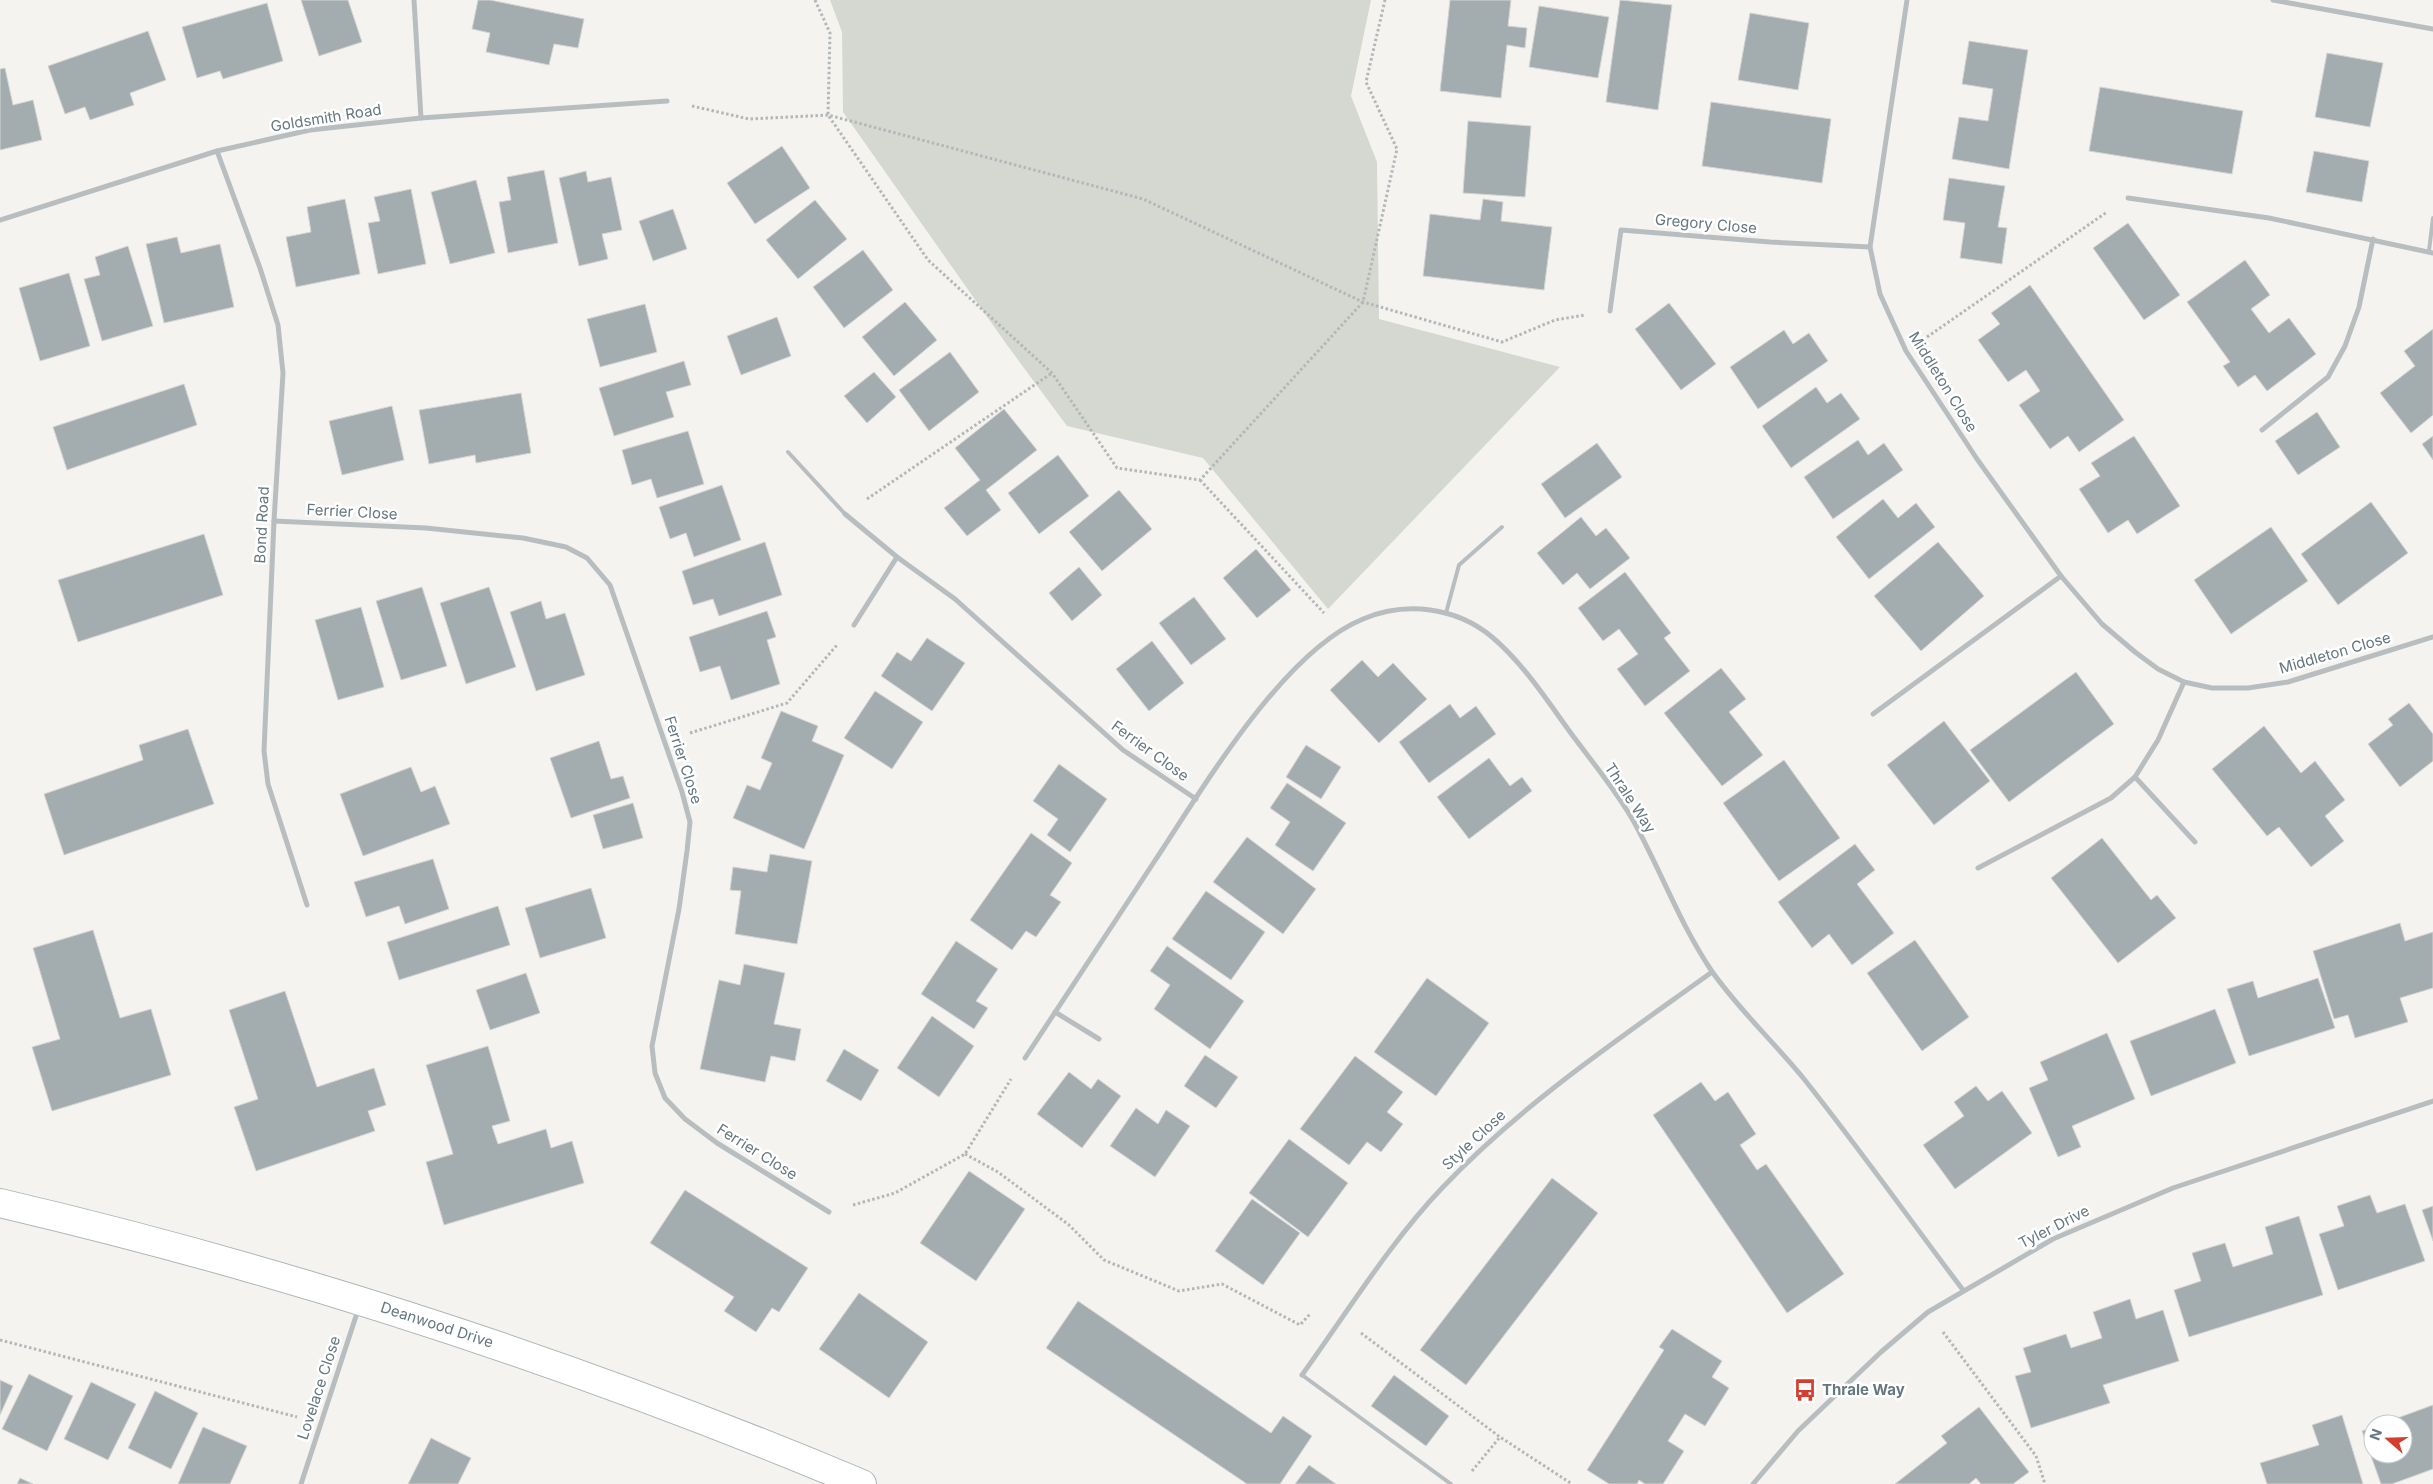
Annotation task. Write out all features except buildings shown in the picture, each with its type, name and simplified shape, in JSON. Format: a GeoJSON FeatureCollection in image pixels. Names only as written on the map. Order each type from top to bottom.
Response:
{"type":"FeatureCollection","features":[{"type":"Feature","properties":{"kind":"street"},"geometry":{"type":"LineString","coordinates":[[414,0],[421,118]]}},
{"type":"Feature","properties":{"kind":"street","name":"Middleton Close"},"geometry":{"type":"LineString","coordinates":[[1906,0],[1870,247],[1880,294],[1906,351],[1977,459],[2061,576],[2102,624],[2158,669],[2184,682],[2212,688],[2248,688],[2288,682],[2433,637]]}},
{"type":"Feature","properties":{"kind":"street"},"geometry":{"type":"LineString","coordinates":[[2273,0],[2433,29]]}},
{"type":"Feature","properties":{"kind":"street","name":"Goldsmith Road"},"geometry":{"type":"LineString","coordinates":[[0,220],[217,150],[310,130],[421,118],[667,101]]}},
{"type":"Feature","properties":{"kind":"street","name":"Bond Road"},"geometry":{"type":"LineString","coordinates":[[217,150],[260,268],[278,325],[283,372],[274,521],[264,751],[268,784],[307,905]]}},
{"type":"Feature","properties":{"kind":"street"},"geometry":{"type":"LineString","coordinates":[[2128,198],[2268,218],[2431,252]]}},
{"type":"Feature","properties":{"kind":"street","name":"Gregory Close"},"geometry":{"type":"LineString","coordinates":[[1610,311],[1621,230],[1770,242],[1870,247]]}},
{"type":"Feature","properties":{"kind":"street"},"geometry":{"type":"LineString","coordinates":[[2262,430],[2328,377],[2345,346],[2359,307],[2373,239]]}},
{"type":"Feature","properties":{"kind":"street","name":"Ferrier Close"},"geometry":{"type":"LineString","coordinates":[[845,514],[897,557],[955,599],[1123,750],[1196,799],[1025,1058]]}},
{"type":"Feature","properties":{"kind":"street","name":"Ferrier Close"},"geometry":{"type":"LineString","coordinates":[[274,521],[426,528],[523,538],[566,548],[586,558],[610,585],[682,792],[690,822],[679,909],[652,1046],[655,1073],[665,1098],[685,1119],[717,1143],[829,1212]]}},
{"type":"Feature","properties":{"kind":"street"},"geometry":{"type":"LineString","coordinates":[[854,625],[897,557]]}},
{"type":"Feature","properties":{"kind":"street"},"geometry":{"type":"LineString","coordinates":[[1873,714],[2061,576]]}},
{"type":"Feature","properties":{"kind":"street","name":"Thrale Way"},"geometry":{"type":"LineString","coordinates":[[1196,799],[1236,742],[1277,689],[1313,652],[1340,632],[1362,619],[1396,609],[1422,609],[1446,613],[1471,623],[1492,637],[1532,680],[1633,820],[1693,940],[1712,972],[1836,1118],[1963,1290]]}},
{"type":"Feature","properties":{"kind":"street"},"geometry":{"type":"LineString","coordinates":[[1978,868],[2111,798],[2135,777],[2158,740],[2184,682]]}},
{"type":"Feature","properties":{"kind":"street"},"geometry":{"type":"LineString","coordinates":[[2135,777],[2194,842]]}},
{"type":"Feature","properties":{"kind":"street","name":"Style Close"},"geometry":{"type":"LineString","coordinates":[[1302,1375],[1420,1214],[1442,1188],[1490,1140],[1533,1102],[1712,972]]}},
{"type":"Feature","properties":{"kind":"street"},"geometry":{"type":"LineString","coordinates":[[1055,1012],[1099,1039]]}},
{"type":"Feature","properties":{"kind":"street","name":"Tyler Drive"},"geometry":{"type":"LineString","coordinates":[[1753,1484],[1798,1431],[1881,1352],[1928,1312],[2053,1239],[2173,1188],[2433,1101]]}},
{"type":"Feature","properties":{"kind":"street","name":"Deanwood Drive"},"geometry":{"type":"LineString","coordinates":[[0,1203],[104,1227],[362,1300],[532,1356],[648,1398],[862,1484]]}},
{"type":"Feature","properties":{"kind":"street","name":"Lovelace Close"},"geometry":{"type":"LineString","coordinates":[[301,1484],[362,1300]]}},
{"type":"Feature","properties":{"kind":"lane"},"geometry":{"type":"LineString","coordinates":[[2431,252],[2433,218]]}},
{"type":"Feature","properties":{"kind":"lane"},"geometry":{"type":"LineString","coordinates":[[788,452],[845,514]]}},
{"type":"Feature","properties":{"kind":"lane"},"geometry":{"type":"LineString","coordinates":[[1446,613],[1459,565],[1502,527]]}},
{"type":"Feature","properties":{"kind":"lane"},"geometry":{"type":"LineString","coordinates":[[1302,1375],[1451,1484]]}},
{"type":"Feature","properties":{"kind":"path"},"geometry":{"type":"LineString","coordinates":[[814,0],[830,33],[828,115],[928,260],[1052,373],[1117,468],[1200,480],[1340,632]]}},
{"type":"Feature","properties":{"kind":"path"},"geometry":{"type":"LineString","coordinates":[[1200,480],[1363,302],[1397,149],[1366,82],[1385,0]]}},
{"type":"Feature","properties":{"kind":"path"},"geometry":{"type":"LineString","coordinates":[[667,101],[749,119],[828,115],[1143,199],[1363,302],[1502,342],[1555,320],[1610,311]]}},
{"type":"Feature","properties":{"kind":"path"},"geometry":{"type":"LineString","coordinates":[[1906,351],[2128,198]]}},
{"type":"Feature","properties":{"kind":"path"},"geometry":{"type":"LineString","coordinates":[[845,514],[1052,373]]}},
{"type":"Feature","properties":{"kind":"path"},"geometry":{"type":"LineString","coordinates":[[664,741],[786,704],[854,625]]}},
{"type":"Feature","properties":{"kind":"path"},"geometry":{"type":"LineString","coordinates":[[829,1212],[895,1193],[965,1154],[1025,1058]]}},
{"type":"Feature","properties":{"kind":"path"},"geometry":{"type":"LineString","coordinates":[[965,1154],[998,1172],[1069,1225],[1104,1260],[1179,1291],[1222,1284],[1300,1324],[1317,1307],[1342,1319],[1500,1437],[1572,1484]]}},
{"type":"Feature","properties":{"kind":"path"},"geometry":{"type":"LineString","coordinates":[[1928,1312],[2036,1456],[2045,1484]]}},
{"type":"Feature","properties":{"kind":"path"},"geometry":{"type":"LineString","coordinates":[[0,1340],[322,1423]]}},
{"type":"Feature","properties":{"kind":"path"},"geometry":{"type":"LineString","coordinates":[[1468,1477],[1500,1437]]}},
{"type":"Feature","properties":{"kind":"shaded area"},"geometry":{"type":"Polygon","coordinates":[[[830,0],[1371,0],[1351,96],[1377,162],[1379,319],[1560,367],[1328,609],[1203,458],[1067,426],[1007,345],[843,112],[842,32],[830,0]]]}},
{"type":"Feature","properties":{"kind":"place","name":"Thrale Way"},"geometry":{"type":"Point","coordinates":[1805,1390]}}]}
